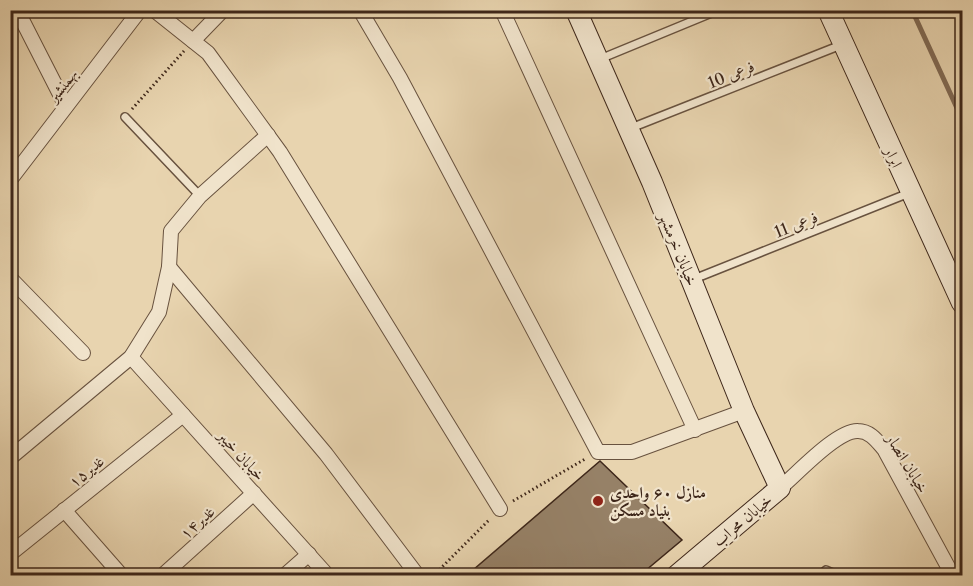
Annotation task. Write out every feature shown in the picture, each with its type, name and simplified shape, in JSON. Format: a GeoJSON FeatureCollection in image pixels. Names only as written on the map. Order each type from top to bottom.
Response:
{"type":"FeatureCollection","features":[{"type":"Feature","properties":{"kind":"street"},"geometry":{"type":"LineString","coordinates":[[16,10],[66,106]]}},
{"type":"Feature","properties":{"kind":"street","name":"بهمنشیر"},"geometry":{"type":"LineString","coordinates":[[10,180],[66,106],[127,16],[140,10]]}},
{"type":"Feature","properties":{"kind":"street"},"geometry":{"type":"LineString","coordinates":[[154,10],[208,53],[268,135],[500,509]]}},
{"type":"Feature","properties":{"kind":"street"},"geometry":{"type":"LineString","coordinates":[[192,41],[223,10]]}},
{"type":"Feature","properties":{"kind":"street"},"geometry":{"type":"LineString","coordinates":[[360,10],[400,78],[598,452],[632,452],[744,411]]}},
{"type":"Feature","properties":{"kind":"street"},"geometry":{"type":"LineString","coordinates":[[502,10],[695,430]]}},
{"type":"Feature","properties":{"kind":"street","name":"خیابان خرمشهر"},"geometry":{"type":"LineString","coordinates":[[576,10],[628,129],[744,411],[780,488]]}},
{"type":"Feature","properties":{"kind":"street","name":"ابرار"},"geometry":{"type":"LineString","coordinates":[[828,10],[963,303]]}},
{"type":"Feature","properties":{"kind":"street"},"geometry":{"type":"LineString","coordinates":[[10,458],[131,357],[159,312],[169,267],[171,231],[200,196],[268,135]]}},
{"type":"Feature","properties":{"kind":"street"},"geometry":{"type":"LineString","coordinates":[[169,267],[326,454],[418,576]]}},
{"type":"Feature","properties":{"kind":"street"},"geometry":{"type":"LineString","coordinates":[[10,278],[83,353]]}},
{"type":"Feature","properties":{"kind":"street","name":"خیابان خیبر"},"geometry":{"type":"LineString","coordinates":[[131,357],[328,576]]}},
{"type":"Feature","properties":{"kind":"street","name":"غدیر۱۵"},"geometry":{"type":"LineString","coordinates":[[10,554],[183,415]]}},
{"type":"Feature","properties":{"kind":"street","name":"خیابان انصار"},"geometry":{"type":"LineString","coordinates":[[780,488],[842,435],[857,430],[867,433],[884,449],[953,576]]}},
{"type":"Feature","properties":{"kind":"street","name":"خیابان محراب"},"geometry":{"type":"LineString","coordinates":[[676,576],[780,488]]}},
{"type":"Feature","properties":{"kind":"street","name":"غدیر۱۴"},"geometry":{"type":"LineString","coordinates":[[162,576],[254,493]]}},
{"type":"Feature","properties":{"kind":"street"},"geometry":{"type":"LineString","coordinates":[[64,510],[122,576]]}},
{"type":"Feature","properties":{"kind":"street"},"geometry":{"type":"LineString","coordinates":[[284,576],[309,554]]}},
{"type":"Feature","properties":{"kind":"lane"},"geometry":{"type":"LineString","coordinates":[[598,60],[719,10]]}},
{"type":"Feature","properties":{"kind":"lane","name":"فرعی 10"},"geometry":{"type":"LineString","coordinates":[[628,129],[843,44]]}},
{"type":"Feature","properties":{"kind":"lane"},"geometry":{"type":"LineString","coordinates":[[125,117],[200,196]]}},
{"type":"Feature","properties":{"kind":"lane","name":"فرعی 11"},"geometry":{"type":"LineString","coordinates":[[691,280],[911,193]]}},
{"type":"Feature","properties":{"kind":"lane"},"geometry":{"type":"LineString","coordinates":[[819,576],[826,570],[840,576]]}},
{"type":"Feature","properties":{"kind":"path"},"geometry":{"type":"LineString","coordinates":[[125,117],[192,41]]}},
{"type":"Feature","properties":{"kind":"building","name":"منازل ۶۰ واحدی بنیاد مسکن"},"geometry":{"type":"Polygon","coordinates":[[[600,461],[682,540],[639,576],[466,576],[600,461]]]}},
{"type":"Feature","properties":{"kind":"waterway"},"geometry":{"type":"LineString","coordinates":[[912,10],[962,119]]}},
{"type":"Feature","properties":{"kind":"place","name":"منازل ۶۰ واحدی بنیاد مسکن"},"geometry":{"type":"Point","coordinates":[598,501]}}]}
